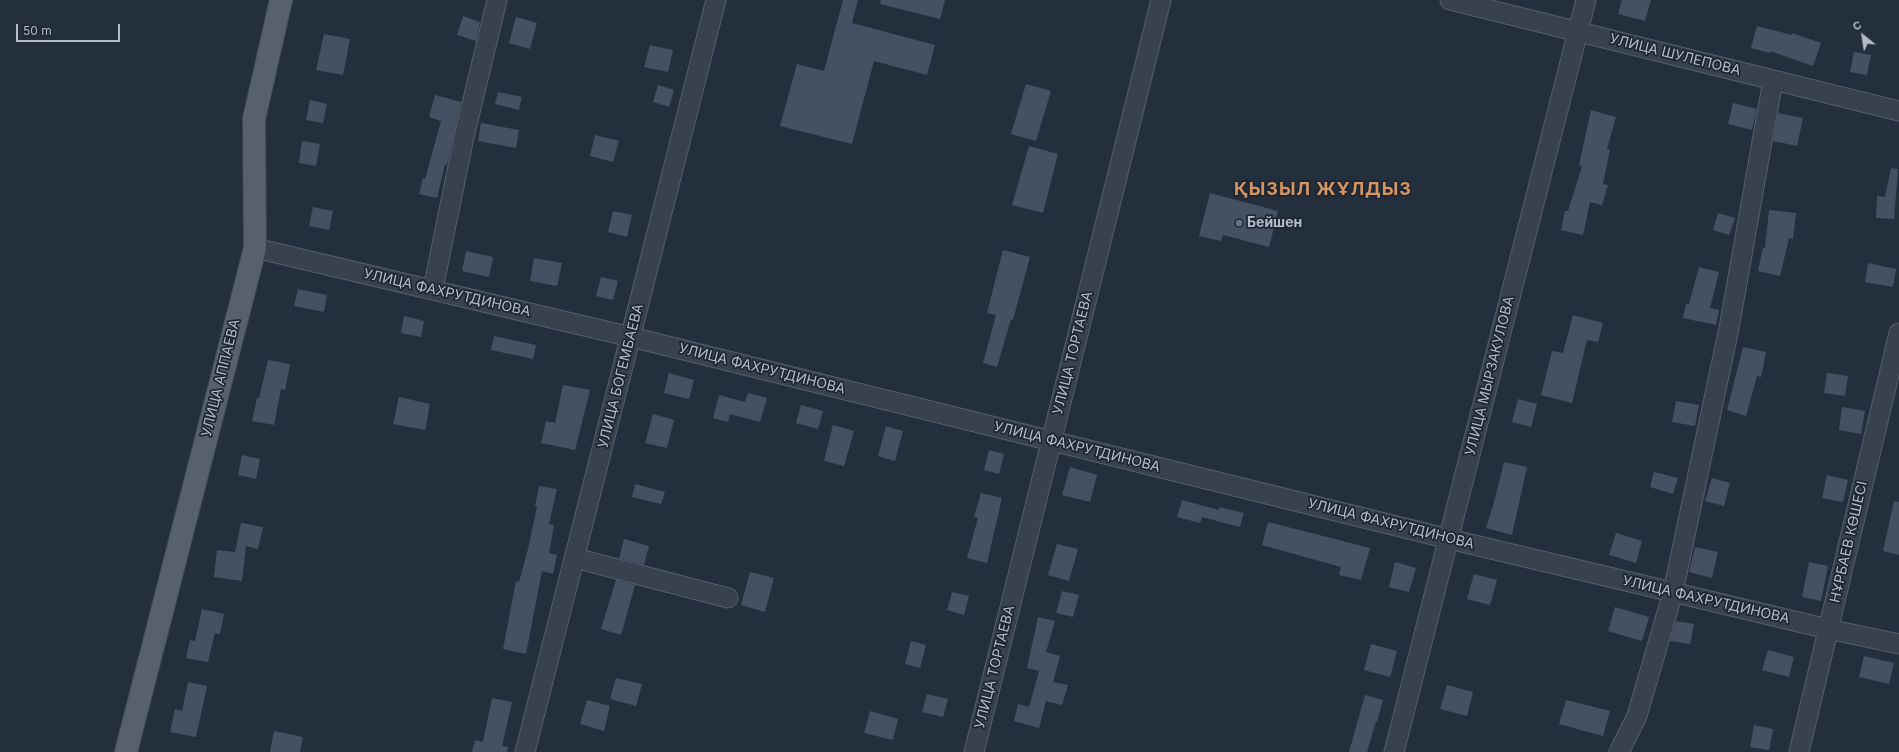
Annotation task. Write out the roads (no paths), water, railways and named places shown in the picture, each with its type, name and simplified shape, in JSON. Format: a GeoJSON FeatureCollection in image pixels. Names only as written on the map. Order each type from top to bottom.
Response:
{"type":"FeatureCollection","features":[{"type":"Feature","properties":{"kind":"main road","name":"УЛИЦА АППАЕВА"},"geometry":{"type":"LineString","coordinates":[[126,752],[255,248],[254,119],[281,0]]}},
{"type":"Feature","properties":{"kind":"street"},"geometry":{"type":"LineString","coordinates":[[433,289],[464,137],[497,0]]}},
{"type":"Feature","properties":{"kind":"street","name":"УЛИЦА БОГЕМБАЕВА"},"geometry":{"type":"LineString","coordinates":[[525,752],[716,0]]}},
{"type":"Feature","properties":{"kind":"street","name":"УЛИЦА ТОРТАЕВА"},"geometry":{"type":"LineString","coordinates":[[974,752],[1161,0]]}},
{"type":"Feature","properties":{"kind":"street","name":"УЛИЦА ШУЛЕПОВА"},"geometry":{"type":"LineString","coordinates":[[1450,0],[1899,111]]}},
{"type":"Feature","properties":{"kind":"street","name":"УЛИЦА МЫРЗАКУЛОВА"},"geometry":{"type":"LineString","coordinates":[[1394,752],[1586,0]]}},
{"type":"Feature","properties":{"kind":"street"},"geometry":{"type":"LineString","coordinates":[[1619,752],[1637,716],[1673,592],[1729,328],[1773,80]]}},
{"type":"Feature","properties":{"kind":"street","name":"УЛИЦА ФАХРУТДИНОВА"},"geometry":{"type":"LineString","coordinates":[[255,248],[631,337],[1449,539],[1828,629],[1899,644]]}},
{"type":"Feature","properties":{"kind":"street","name":"НҰРБАЕВ КӨШЕСІ"},"geometry":{"type":"LineString","coordinates":[[1799,752],[1899,333]]}},
{"type":"Feature","properties":{"kind":"street"},"geometry":{"type":"LineString","coordinates":[[575,558],[728,598]]}},
{"type":"Feature","properties":{"kind":"place","name":"Бейшен"},"geometry":{"type":"Point","coordinates":[1239,223]}},
{"type":"Feature","properties":{"kind":"district","name":"ҚЫЗЫЛ ЖҰЛДЫЗ"},"geometry":{"type":"Point","coordinates":[1323,190]}}]}
